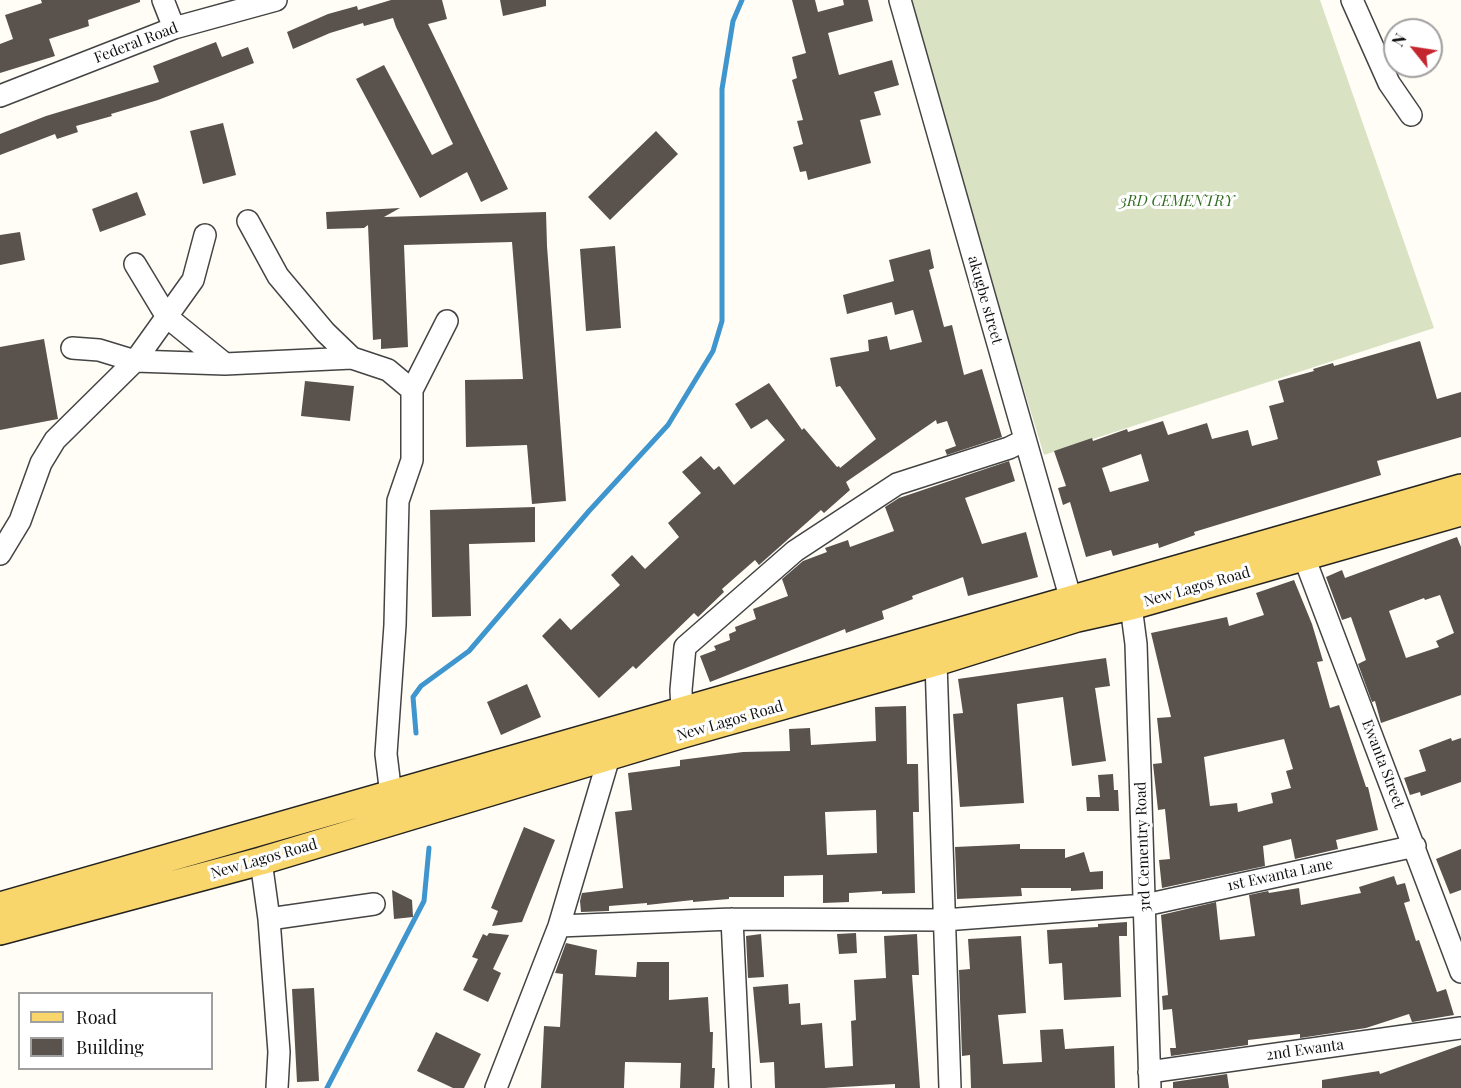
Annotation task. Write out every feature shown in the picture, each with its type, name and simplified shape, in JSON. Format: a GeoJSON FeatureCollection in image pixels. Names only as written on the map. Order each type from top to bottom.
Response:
{"type":"FeatureCollection","features":[{"type":"Feature","properties":{"kind":"main road","name":"New Lagos Road"},"geometry":{"type":"LineString","coordinates":[[0,906],[1461,488]]}},
{"type":"Feature","properties":{"kind":"main road","name":"New Lagos Road"},"geometry":{"type":"LineString","coordinates":[[0,931],[261,861],[936,662],[1077,618],[1131,606],[1461,513]]}},
{"type":"Feature","properties":{"kind":"street"},"geometry":{"type":"LineString","coordinates":[[163,0],[174,28]]}},
{"type":"Feature","properties":{"kind":"street","name":"Federal Road"},"geometry":{"type":"LineString","coordinates":[[0,96],[174,28],[276,0]]}},
{"type":"Feature","properties":{"kind":"street","name":"akugbe street"},"geometry":{"type":"LineString","coordinates":[[900,0],[1071,600]]}},
{"type":"Feature","properties":{"kind":"street"},"geometry":{"type":"LineString","coordinates":[[1352,0],[1389,83],[1411,115]]}},
{"type":"Feature","properties":{"kind":"street"},"geometry":{"type":"LineString","coordinates":[[248,221],[278,276],[326,332],[352,358]]}},
{"type":"Feature","properties":{"kind":"street"},"geometry":{"type":"LineString","coordinates":[[0,554],[20,521],[41,463],[55,441],[135,361],[192,280],[206,236]]}},
{"type":"Feature","properties":{"kind":"street"},"geometry":{"type":"LineString","coordinates":[[135,264],[167,317],[225,364]]}},
{"type":"Feature","properties":{"kind":"street"},"geometry":{"type":"LineString","coordinates":[[391,795],[386,754],[395,625],[399,501],[412,460],[412,390],[447,321]]}},
{"type":"Feature","properties":{"kind":"street"},"geometry":{"type":"LineString","coordinates":[[72,348],[99,350],[135,361],[225,364],[352,358],[388,369],[412,390]]}},
{"type":"Feature","properties":{"kind":"street"},"geometry":{"type":"LineString","coordinates":[[682,711],[681,690],[685,647],[795,551],[897,484],[1009,448],[1025,440]]}},
{"type":"Feature","properties":{"kind":"street","name":"Ewanta Street"},"geometry":{"type":"LineString","coordinates":[[1304,557],[1461,972]]}},
{"type":"Feature","properties":{"kind":"street","name":"3rd Cementry Road"},"geometry":{"type":"LineString","coordinates":[[1131,606],[1136,644],[1150,1080]]}},
{"type":"Feature","properties":{"kind":"street"},"geometry":{"type":"LineString","coordinates":[[936,662],[950,1088]]}},
{"type":"Feature","properties":{"kind":"street"},"geometry":{"type":"LineString","coordinates":[[496,1088],[559,926],[609,757]]}},
{"type":"Feature","properties":{"kind":"street","name":"1st Ewanta Lane"},"geometry":{"type":"LineString","coordinates":[[559,926],[732,920],[944,920],[1145,904],[1414,846]]}},
{"type":"Feature","properties":{"kind":"street"},"geometry":{"type":"LineString","coordinates":[[261,861],[269,919],[279,1052],[277,1088]]}},
{"type":"Feature","properties":{"kind":"street"},"geometry":{"type":"LineString","coordinates":[[269,919],[374,904]]}},
{"type":"Feature","properties":{"kind":"street"},"geometry":{"type":"LineString","coordinates":[[732,920],[740,1088]]}},
{"type":"Feature","properties":{"kind":"street","name":"2nd Ewanta"},"geometry":{"type":"LineString","coordinates":[[1150,1080],[1461,1028]]}},
{"type":"Feature","properties":{"kind":"green space","name":"3RD CEMENTRY"},"geometry":{"type":"Polygon","coordinates":[[[907,0],[1320,0],[1434,328],[1044,455],[915,34],[907,0]]]}},
{"type":"Feature","properties":{"kind":"building"},"geometry":{"type":"Polygon","coordinates":[[[41,0],[140,0],[140,2],[88,20],[89,26],[49,39],[55,56],[0,73],[0,44],[13,39],[5,15],[42,3],[41,0]]]}},
{"type":"Feature","properties":{"kind":"building"},"geometry":{"type":"Polygon","coordinates":[[[391,0],[442,0],[447,19],[428,24],[508,189],[481,202],[467,172],[420,198],[356,79],[384,65],[432,155],[453,144],[393,18],[364,26],[363,23],[330,33],[293,49],[287,32],[328,14],[357,6],[358,10],[391,0]]]}},
{"type":"Feature","properties":{"kind":"building"},"geometry":{"type":"Polygon","coordinates":[[[500,0],[546,0],[546,6],[503,16],[500,0]]]}},
{"type":"Feature","properties":{"kind":"building"},"geometry":{"type":"Polygon","coordinates":[[[792,0],[815,0],[818,12],[844,5],[843,0],[868,0],[873,21],[828,33],[839,75],[892,60],[899,85],[874,92],[881,115],[860,120],[871,163],[808,180],[806,171],[800,172],[793,147],[803,144],[797,121],[803,120],[792,80],[797,78],[792,57],[806,53],[792,0]]]}},
{"type":"Feature","properties":{"kind":"building"},"geometry":{"type":"Polygon","coordinates":[[[216,42],[222,57],[248,47],[254,63],[158,100],[76,126],[78,132],[57,139],[55,134],[0,155],[0,134],[46,116],[159,82],[153,66],[216,42]]]}},
{"type":"Feature","properties":{"kind":"building"},"geometry":{"type":"Polygon","coordinates":[[[223,123],[236,175],[203,184],[190,131],[223,123]]]}},
{"type":"Feature","properties":{"kind":"building"},"geometry":{"type":"Polygon","coordinates":[[[656,131],[678,154],[610,220],[588,197],[656,131]]]}},
{"type":"Feature","properties":{"kind":"building"},"geometry":{"type":"Polygon","coordinates":[[[137,192],[146,215],[100,232],[92,209],[137,192]]]}},
{"type":"Feature","properties":{"kind":"building"},"geometry":{"type":"Polygon","coordinates":[[[400,208],[384,217],[546,212],[566,501],[532,504],[527,445],[466,447],[465,380],[523,379],[512,242],[404,245],[408,347],[381,349],[381,339],[373,340],[368,225],[364,228],[327,229],[326,212],[400,208]]]}},
{"type":"Feature","properties":{"kind":"building"},"geometry":{"type":"Polygon","coordinates":[[[20,232],[25,260],[0,265],[0,235],[20,232]]]}},
{"type":"Feature","properties":{"kind":"building"},"geometry":{"type":"Polygon","coordinates":[[[615,246],[621,328],[586,331],[580,249],[615,246]]]}},
{"type":"Feature","properties":{"kind":"building"},"geometry":{"type":"Polygon","coordinates":[[[930,249],[934,268],[929,270],[944,327],[952,325],[964,375],[982,369],[1002,437],[947,455],[945,450],[956,446],[947,421],[937,424],[936,420],[846,482],[850,490],[824,513],[821,510],[759,565],[755,560],[722,589],[724,592],[698,617],[694,613],[636,669],[633,666],[599,698],[542,636],[560,618],[571,630],[620,585],[611,575],[632,555],[645,569],[679,537],[668,523],[701,493],[682,472],[701,456],[714,470],[719,466],[734,485],[785,440],[767,419],[751,429],[735,404],[769,383],[802,430],[804,428],[837,467],[840,468],[876,439],[840,386],[836,387],[830,358],[869,351],[868,340],[887,336],[890,350],[922,342],[913,310],[895,315],[892,302],[847,314],[843,295],[894,281],[889,260],[930,249]]]}},
{"type":"Feature","properties":{"kind":"building"},"geometry":{"type":"Polygon","coordinates":[[[44,339],[58,419],[0,430],[0,347],[44,339]]]}},
{"type":"Feature","properties":{"kind":"building"},"geometry":{"type":"Polygon","coordinates":[[[1420,341],[1437,399],[1461,392],[1461,437],[1377,461],[1381,475],[1194,532],[1195,535],[1159,548],[1158,543],[1113,556],[1111,550],[1086,557],[1070,502],[1063,505],[1058,488],[1066,486],[1054,451],[1092,438],[1093,441],[1127,429],[1128,432],[1163,421],[1168,435],[1207,423],[1212,439],[1248,430],[1252,446],[1278,439],[1269,406],[1284,402],[1278,381],[1333,363],[1334,366],[1420,341]],[[1141,454],[1102,468],[1110,492],[1149,481],[1141,454]]]}},
{"type":"Feature","properties":{"kind":"building"},"geometry":{"type":"Polygon","coordinates":[[[305,381],[354,386],[350,421],[301,416],[305,381]]]}},
{"type":"Feature","properties":{"kind":"building"},"geometry":{"type":"Polygon","coordinates":[[[1009,461],[1015,481],[965,498],[982,544],[1026,532],[1038,577],[968,596],[963,577],[912,596],[913,599],[882,611],[884,619],[846,633],[845,629],[710,682],[700,656],[716,650],[714,646],[730,640],[729,634],[736,631],[735,627],[756,619],[753,609],[788,596],[782,579],[803,561],[827,552],[825,548],[848,540],[850,547],[894,531],[885,507],[899,498],[1009,461]]]}},
{"type":"Feature","properties":{"kind":"building"},"geometry":{"type":"Polygon","coordinates":[[[535,507],[535,542],[469,544],[471,616],[432,617],[430,510],[535,507]]]}},
{"type":"Feature","properties":{"kind":"building"},"geometry":{"type":"Polygon","coordinates":[[[1457,537],[1461,547],[1461,695],[1381,723],[1375,701],[1372,702],[1358,664],[1366,660],[1351,617],[1342,620],[1326,577],[1342,570],[1345,578],[1457,537]],[[1440,595],[1425,600],[1424,598],[1389,611],[1406,658],[1439,647],[1436,641],[1454,633],[1440,595]]]}},
{"type":"Feature","properties":{"kind":"building"},"geometry":{"type":"Polygon","coordinates":[[[1294,580],[1312,624],[1323,661],[1317,662],[1330,708],[1339,705],[1366,787],[1368,787],[1378,830],[1336,840],[1338,849],[1295,859],[1291,839],[1263,846],[1265,866],[1162,888],[1159,860],[1170,859],[1165,809],[1158,810],[1153,764],[1162,763],[1157,718],[1171,717],[1151,633],[1227,617],[1229,626],[1264,615],[1256,593],[1294,580]],[[1284,739],[1204,757],[1210,806],[1237,803],[1238,812],[1273,803],[1271,793],[1291,788],[1286,771],[1293,769],[1284,739]]]}},
{"type":"Feature","properties":{"kind":"building"},"geometry":{"type":"Polygon","coordinates":[[[1106,658],[1110,686],[1095,688],[1106,761],[1072,766],[1063,697],[1017,704],[1024,803],[960,807],[953,714],[963,713],[958,679],[1106,658]]]}},
{"type":"Feature","properties":{"kind":"building"},"geometry":{"type":"Polygon","coordinates":[[[527,684],[541,717],[501,735],[487,702],[527,684]]]}},
{"type":"Feature","properties":{"kind":"building"},"geometry":{"type":"Polygon","coordinates":[[[906,706],[907,764],[918,764],[919,812],[913,812],[915,893],[882,894],[882,891],[849,893],[849,902],[823,903],[823,875],[784,876],[784,897],[729,897],[729,899],[693,902],[693,900],[647,905],[647,903],[609,906],[609,911],[581,912],[582,893],[623,888],[615,812],[632,810],[628,773],[680,766],[680,760],[743,752],[790,751],[789,729],[810,728],[811,745],[876,741],[875,707],[906,706]],[[876,810],[825,812],[827,855],[877,853],[876,810]]]}},
{"type":"Feature","properties":{"kind":"building"},"geometry":{"type":"Polygon","coordinates":[[[1451,738],[1452,741],[1461,738],[1461,782],[1421,796],[1420,792],[1410,795],[1404,778],[1426,771],[1419,750],[1451,738]]]}},
{"type":"Feature","properties":{"kind":"building"},"geometry":{"type":"Polygon","coordinates":[[[1113,774],[1114,790],[1118,790],[1119,811],[1087,811],[1086,797],[1100,797],[1098,775],[1113,774]]]}},
{"type":"Feature","properties":{"kind":"building"},"geometry":{"type":"Polygon","coordinates":[[[524,827],[555,840],[522,922],[492,926],[498,911],[491,908],[524,827]]]}},
{"type":"Feature","properties":{"kind":"building"},"geometry":{"type":"Polygon","coordinates":[[[1020,844],[1020,849],[1065,849],[1065,858],[1084,852],[1090,872],[1103,871],[1103,889],[1071,891],[1071,888],[1021,888],[1022,896],[957,899],[955,847],[1020,844]]]}},
{"type":"Feature","properties":{"kind":"building"},"geometry":{"type":"Polygon","coordinates":[[[1461,849],[1461,890],[1450,894],[1436,859],[1461,849]]]}},
{"type":"Feature","properties":{"kind":"building"},"geometry":{"type":"Polygon","coordinates":[[[1394,876],[1397,885],[1405,883],[1410,901],[1404,903],[1416,941],[1419,940],[1437,992],[1446,989],[1454,1015],[1412,1022],[1409,1014],[1366,1028],[1300,1038],[1300,1034],[1248,1040],[1248,1045],[1171,1056],[1170,1048],[1176,1048],[1172,1009],[1163,1010],[1162,996],[1168,995],[1161,915],[1216,902],[1220,940],[1255,936],[1249,895],[1299,888],[1301,905],[1361,893],[1359,887],[1394,876]]]}},
{"type":"Feature","properties":{"kind":"building"},"geometry":{"type":"Polygon","coordinates":[[[392,890],[412,900],[413,917],[394,919],[392,890]]]}},
{"type":"Feature","properties":{"kind":"building"},"geometry":{"type":"Polygon","coordinates":[[[1127,922],[1127,936],[1119,936],[1121,997],[1064,1000],[1062,963],[1049,964],[1047,930],[1098,927],[1098,924],[1127,922]]]}},
{"type":"Feature","properties":{"kind":"building"},"geometry":{"type":"Polygon","coordinates":[[[489,933],[509,935],[493,969],[501,973],[488,1002],[463,990],[478,959],[472,957],[483,934],[487,936],[489,933]]]}},
{"type":"Feature","properties":{"kind":"building"},"geometry":{"type":"Polygon","coordinates":[[[856,933],[857,953],[839,954],[837,934],[856,933]]]}},
{"type":"Feature","properties":{"kind":"building"},"geometry":{"type":"Polygon","coordinates":[[[761,934],[764,977],[748,978],[746,936],[761,934]]]}},
{"type":"Feature","properties":{"kind":"building"},"geometry":{"type":"Polygon","coordinates":[[[917,934],[919,975],[912,975],[920,1088],[895,1088],[895,1084],[775,1088],[774,1062],[760,1063],[753,987],[788,984],[789,1004],[800,1003],[801,1025],[822,1023],[825,1068],[853,1066],[851,1021],[856,1020],[854,980],[886,978],[884,936],[917,934]]]}},
{"type":"Feature","properties":{"kind":"building"},"geometry":{"type":"Polygon","coordinates":[[[1021,936],[1026,1013],[998,1015],[1003,1064],[1042,1062],[1040,1030],[1063,1029],[1065,1049],[1114,1046],[1115,1088],[971,1088],[970,1055],[962,1056],[959,970],[970,969],[968,939],[1021,936]]]}},
{"type":"Feature","properties":{"kind":"building"},"geometry":{"type":"Polygon","coordinates":[[[566,943],[597,950],[595,975],[636,977],[637,962],[669,962],[669,1000],[708,997],[710,1032],[713,1032],[714,1088],[680,1088],[681,1063],[625,1062],[624,1088],[541,1088],[544,1026],[560,1027],[563,974],[555,973],[566,943]]]}},
{"type":"Feature","properties":{"kind":"building"},"geometry":{"type":"Polygon","coordinates":[[[314,988],[319,1081],[297,1082],[292,989],[314,988]]]}},
{"type":"Feature","properties":{"kind":"building"},"geometry":{"type":"Polygon","coordinates":[[[436,1032],[481,1054],[464,1088],[453,1088],[417,1071],[436,1032]]]}},
{"type":"Feature","properties":{"kind":"building"},"geometry":{"type":"Polygon","coordinates":[[[1461,1045],[1461,1088],[1322,1088],[1322,1080],[1379,1071],[1380,1074],[1461,1045]]]}},
{"type":"Feature","properties":{"kind":"building"},"geometry":{"type":"Polygon","coordinates":[[[1227,1074],[1229,1088],[1173,1088],[1173,1082],[1227,1074]]]}},
{"type":"Feature","properties":{"kind":"waterway"},"geometry":{"type":"LineString","coordinates":[[416,733],[413,697],[421,686],[469,651],[589,511],[668,425],[713,351],[722,321],[722,89],[733,21],[742,0]]}},
{"type":"Feature","properties":{"kind":"waterway"},"geometry":{"type":"LineString","coordinates":[[327,1088],[424,901],[429,848]]}}]}
